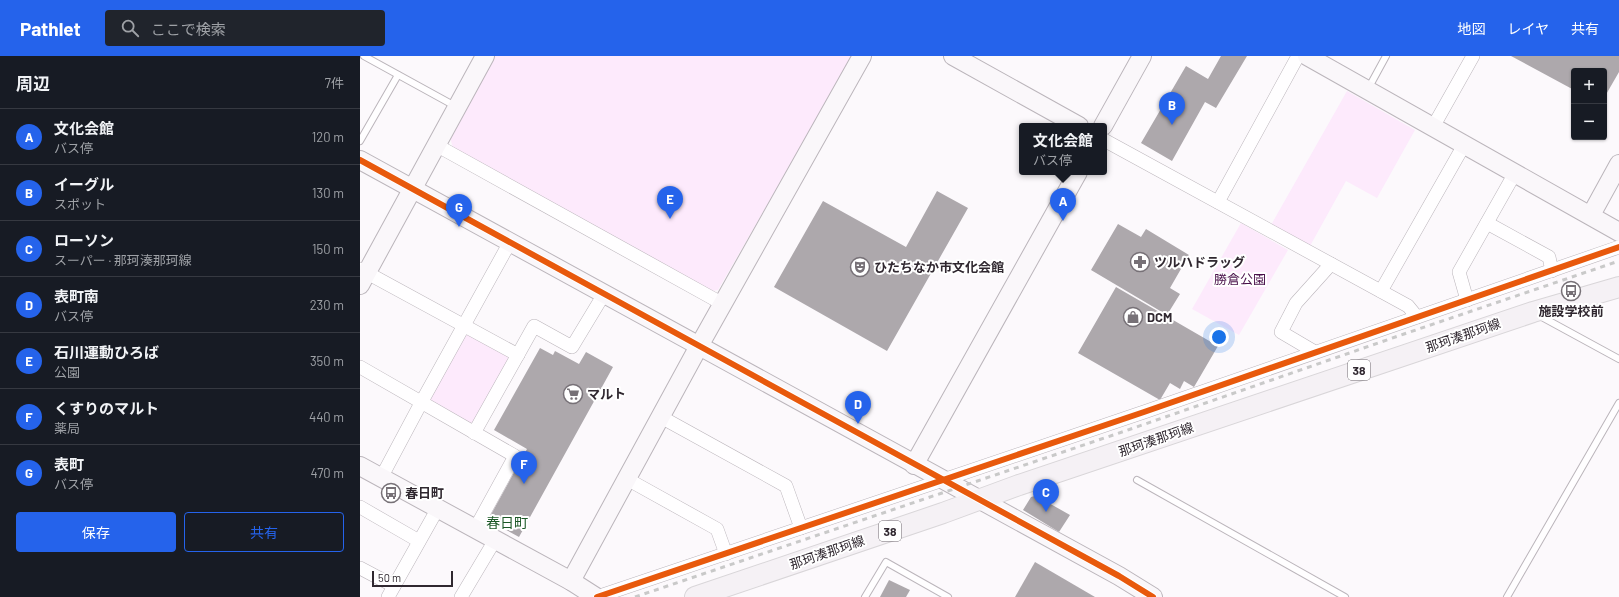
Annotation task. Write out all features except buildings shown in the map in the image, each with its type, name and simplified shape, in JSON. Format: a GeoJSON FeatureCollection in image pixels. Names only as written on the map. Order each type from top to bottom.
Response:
{"type":"FeatureCollection","features":[{"type":"Feature","properties":{"kind":"main road","name":"那珂湊那珂線"},"geometry":{"type":"LineString","coordinates":[[695,597],[1533,312],[1619,287]]}},
{"type":"Feature","properties":{"kind":"street"},"geometry":{"type":"LineString","coordinates":[[485,56],[413,190],[362,276],[464,325],[518,354]]}},
{"type":"Feature","properties":{"kind":"street"},"geometry":{"type":"LineString","coordinates":[[571,581],[699,346],[862,56]]}},
{"type":"Feature","properties":{"kind":"street"},"geometry":{"type":"LineString","coordinates":[[953,56],[1075,123]]}},
{"type":"Feature","properties":{"kind":"street"},"geometry":{"type":"LineString","coordinates":[[1105,123],[1142,56]]}},
{"type":"Feature","properties":{"kind":"street"},"geometry":{"type":"LineString","coordinates":[[1218,202],[1298,56]]}},
{"type":"Feature","properties":{"kind":"street"},"geometry":{"type":"LineString","coordinates":[[1306,56],[1619,232]]}},
{"type":"Feature","properties":{"kind":"street"},"geometry":{"type":"LineString","coordinates":[[1432,127],[1473,56]]}},
{"type":"Feature","properties":{"kind":"street"},"geometry":{"type":"LineString","coordinates":[[1107,142],[1408,306],[1417,317]]}},
{"type":"Feature","properties":{"kind":"street"},"geometry":{"type":"LineString","coordinates":[[436,145],[723,304]]}},
{"type":"Feature","properties":{"kind":"street"},"geometry":{"type":"LineString","coordinates":[[1381,291],[1464,145]]}},
{"type":"Feature","properties":{"kind":"street"},"geometry":{"type":"LineString","coordinates":[[360,160],[1112,573],[1153,597]]}},
{"type":"Feature","properties":{"kind":"street"},"geometry":{"type":"LineString","coordinates":[[1591,215],[1619,164]]}},
{"type":"Feature","properties":{"kind":"street"},"geometry":{"type":"LineString","coordinates":[[1467,300],[1459,272],[1516,173]]}},
{"type":"Feature","properties":{"kind":"street"},"geometry":{"type":"LineString","coordinates":[[914,465],[1076,175]]}},
{"type":"Feature","properties":{"kind":"street"},"geometry":{"type":"LineString","coordinates":[[1487,223],[1549,257],[1552,271]]}},
{"type":"Feature","properties":{"kind":"street"},"geometry":{"type":"LineString","coordinates":[[381,478],[510,242]]}},
{"type":"Feature","properties":{"kind":"street"},"geometry":{"type":"LineString","coordinates":[[360,466],[571,581],[596,597],[1144,412],[1619,247]]}},
{"type":"Feature","properties":{"kind":"street"},"geometry":{"type":"LineString","coordinates":[[1315,352],[1281,332],[1296,304],[1331,264]]}},
{"type":"Feature","properties":{"kind":"street"},"geometry":{"type":"LineString","coordinates":[[474,433],[534,326],[572,348],[604,294]]}},
{"type":"Feature","properties":{"kind":"street"},"geometry":{"type":"LineString","coordinates":[[360,367],[515,456],[475,529]]}},
{"type":"Feature","properties":{"kind":"street"},"geometry":{"type":"LineString","coordinates":[[661,417],[786,486],[801,528]]}},
{"type":"Feature","properties":{"kind":"street"},"geometry":{"type":"LineString","coordinates":[[627,479],[717,529],[726,554]]}},
{"type":"Feature","properties":{"kind":"street"},"geometry":{"type":"LineString","coordinates":[[360,507],[419,541]]}},
{"type":"Feature","properties":{"kind":"street"},"geometry":{"type":"LineString","coordinates":[[360,568],[391,592],[438,508]]}},
{"type":"Feature","properties":{"kind":"street"},"geometry":{"type":"LineString","coordinates":[[461,597],[495,540]]}},
{"type":"Feature","properties":{"kind":"lane"},"geometry":{"type":"LineString","coordinates":[[364,56],[457,107]]}},
{"type":"Feature","properties":{"kind":"lane"},"geometry":{"type":"LineString","coordinates":[[1367,90],[1386,56]]}},
{"type":"Feature","properties":{"kind":"lane"},"geometry":{"type":"LineString","coordinates":[[360,141],[398,75]]}},
{"type":"Feature","properties":{"kind":"lane"},"geometry":{"type":"LineString","coordinates":[[1533,312],[1619,359]]}},
{"type":"Feature","properties":{"kind":"lane"},"geometry":{"type":"LineString","coordinates":[[1507,597],[1619,403]]}},
{"type":"Feature","properties":{"kind":"lane"},"geometry":{"type":"LineString","coordinates":[[1137,480],[1345,597]]}},
{"type":"Feature","properties":{"kind":"lane"},"geometry":{"type":"LineString","coordinates":[[865,597],[886,562],[948,597]]}},
{"type":"Feature","properties":{"kind":"green space"},"geometry":{"type":"Polygon","coordinates":[[[493,56],[853,56],[718,290],[711,291],[453,148],[449,134],[493,56]]]}},
{"type":"Feature","properties":{"kind":"green space"},"geometry":{"type":"Polygon","coordinates":[[[1347,91],[1415,130],[1377,198],[1346,181],[1310,246],[1271,225],[1347,91]]]}},
{"type":"Feature","properties":{"kind":"green space","name":"勝倉公園"},"geometry":{"type":"Polygon","coordinates":[[[1241,223],[1288,250],[1239,335],[1192,309],[1241,223]]]}},
{"type":"Feature","properties":{"kind":"green space"},"geometry":{"type":"Polygon","coordinates":[[[464,325],[518,355],[474,433],[421,403],[464,325]]]}},
{"type":"Feature","properties":{"kind":"railway"},"geometry":{"type":"LineString","coordinates":[[635,597],[1125,431],[1619,261]]}},
{"type":"Feature","properties":{"kind":"cycle path"},"geometry":{"type":"LineString","coordinates":[[360,160],[1119,576],[1153,597]]}},
{"type":"Feature","properties":{"kind":"cycle path"},"geometry":{"type":"LineString","coordinates":[[597,597],[1144,412],[1619,247]]}},
{"type":"Feature","properties":{"kind":"place","name":"イーグル"},"geometry":{"type":"Point","coordinates":[1172,125]}},
{"type":"Feature","properties":{"kind":"place","name":"石川運動ひろば"},"geometry":{"type":"Point","coordinates":[670,219]}},
{"type":"Feature","properties":{"kind":"place","name":"文化会館"},"geometry":{"type":"Point","coordinates":[1063,221]}},
{"type":"Feature","properties":{"kind":"place","name":"表町"},"geometry":{"type":"Point","coordinates":[459,227]}},
{"type":"Feature","properties":{"kind":"place","name":"ツルハドラッグ"},"geometry":{"type":"Point","coordinates":[1140,262]}},
{"type":"Feature","properties":{"kind":"place","name":"ひたちなか市文化会館"},"geometry":{"type":"Point","coordinates":[860,267]}},
{"type":"Feature","properties":{"kind":"place","name":"施設学校前"},"geometry":{"type":"Point","coordinates":[1571,291]}},
{"type":"Feature","properties":{"kind":"place","name":"DCM"},"geometry":{"type":"Point","coordinates":[1133,317]}},
{"type":"Feature","properties":{"kind":"place","name":"マルト"},"geometry":{"type":"Point","coordinates":[573,394]}},
{"type":"Feature","properties":{"kind":"place","name":"表町南"},"geometry":{"type":"Point","coordinates":[858,424]}},
{"type":"Feature","properties":{"kind":"place","name":"くすりのマルト"},"geometry":{"type":"Point","coordinates":[524,484]}},
{"type":"Feature","properties":{"kind":"place","name":"春日町"},"geometry":{"type":"Point","coordinates":[391,493]}},
{"type":"Feature","properties":{"kind":"place","name":"ローソン"},"geometry":{"type":"Point","coordinates":[1046,512]}},
{"type":"Feature","properties":{"kind":"district","name":"春日町"},"geometry":{"type":"Point","coordinates":[507,522]}}]}
